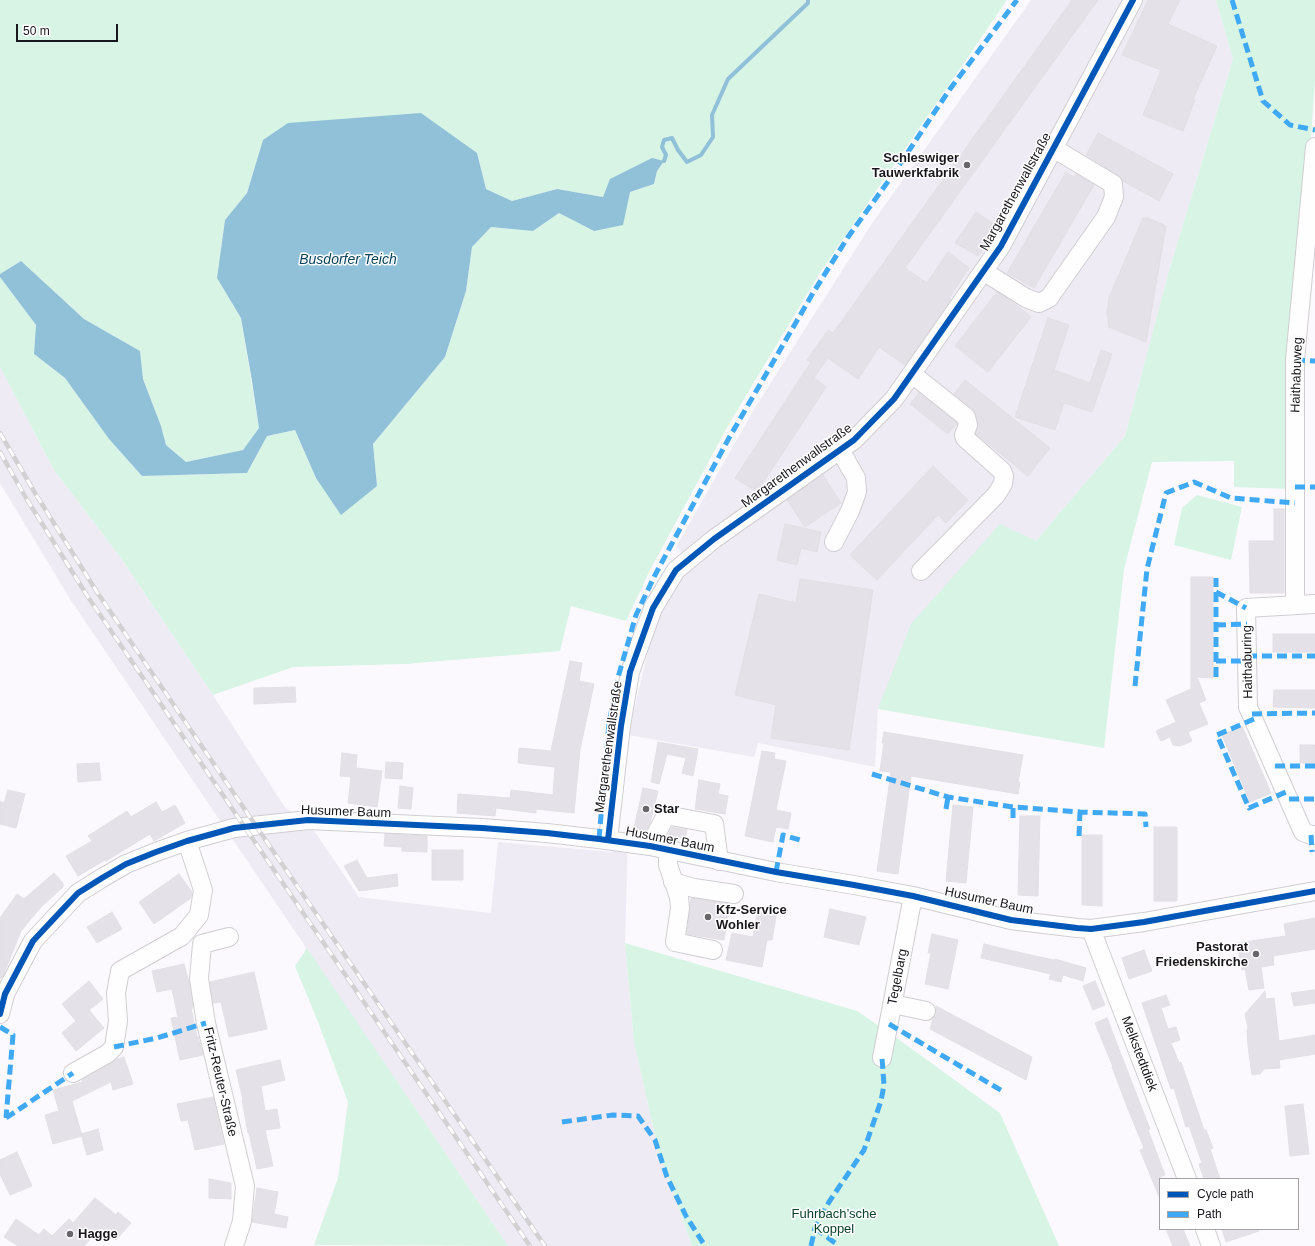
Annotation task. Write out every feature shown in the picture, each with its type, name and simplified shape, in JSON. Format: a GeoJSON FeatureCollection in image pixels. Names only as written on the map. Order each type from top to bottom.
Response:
{"type":"FeatureCollection","features":[{"type":"Feature","properties":{"kind":"street","name":"Margarethenwallstraße"},"geometry":{"type":"LineString","coordinates":[[608,840],[621,726],[630,672],[653,608],[676,570],[714,539],[854,440],[894,399],[1001,246],[1133,0]]}},
{"type":"Feature","properties":{"kind":"street","name":"Haithabuweg"},"geometry":{"type":"LineString","coordinates":[[1295,604],[1295,360],[1315,147]]}},
{"type":"Feature","properties":{"kind":"street"},"geometry":{"type":"LineString","coordinates":[[983,271],[1026,298],[1039,303],[1049,298],[1106,217],[1114,197],[1113,184],[1053,148]]}},
{"type":"Feature","properties":{"kind":"street"},"geometry":{"type":"LineString","coordinates":[[912,374],[966,417],[968,425],[964,434],[965,438],[1002,471],[1004,476],[1003,484],[996,495],[921,571]]}},
{"type":"Feature","properties":{"kind":"street"},"geometry":{"type":"LineString","coordinates":[[834,542],[850,511],[857,492],[856,478],[840,450]]}},
{"type":"Feature","properties":{"kind":"street","name":"Haithaburing"},"geometry":{"type":"LineString","coordinates":[[1315,604],[1246,608],[1248,707],[1303,832],[1315,835]]}},
{"type":"Feature","properties":{"kind":"street"},"geometry":{"type":"LineString","coordinates":[[650,846],[666,815],[714,824],[719,861]]}},
{"type":"Feature","properties":{"kind":"street","name":"Husumer Baum"},"geometry":{"type":"LineString","coordinates":[[0,1014],[5,994],[33,942],[78,893],[126,864],[187,841],[234,828],[308,820],[482,828],[608,840],[650,846],[776,872],[913,896],[1011,920],[1091,929],[1144,922],[1315,891]]}},
{"type":"Feature","properties":{"kind":"street"},"geometry":{"type":"LineString","coordinates":[[73,1073],[107,1054],[114,1047],[118,1021],[116,993],[120,971],[182,936],[199,915],[203,890],[187,841]]}},
{"type":"Feature","properties":{"kind":"street"},"geometry":{"type":"LineString","coordinates":[[668,850],[668,865],[679,897],[680,908],[675,942],[713,950]]}},
{"type":"Feature","properties":{"kind":"street"},"geometry":{"type":"LineString","coordinates":[[673,882],[694,888],[734,894]]}},
{"type":"Feature","properties":{"kind":"street","name":"Tegelbarg"},"geometry":{"type":"LineString","coordinates":[[882,1058],[913,896]]}},
{"type":"Feature","properties":{"kind":"street","name":"Melkstedtdiek"},"geometry":{"type":"LineString","coordinates":[[1091,929],[1187,1178]]}},
{"type":"Feature","properties":{"kind":"street","name":"Fritz-Reuter-Straße"},"geometry":{"type":"LineString","coordinates":[[229,937],[202,944],[199,979],[206,1023],[245,1186],[242,1221],[234,1246]]}},
{"type":"Feature","properties":{"kind":"street"},"geometry":{"type":"LineString","coordinates":[[893,1004],[926,1011]]}},
{"type":"Feature","properties":{"kind":"street"},"geometry":{"type":"LineString","coordinates":[[1205,1230],[1211,1246]]}},
{"type":"Feature","properties":{"kind":"shaded area"},"geometry":{"type":"Polygon","coordinates":[[[1031,0],[1216,0],[1233,59],[1169,271],[1125,436],[1036,541],[878,709],[875,767],[758,743],[754,757],[628,735],[652,635],[673,588],[693,563],[676,547],[756,406],[873,222],[1031,0]]]}},
{"type":"Feature","properties":{"kind":"shaded area"},"geometry":{"type":"Polygon","coordinates":[[[0,367],[54,470],[121,558],[213,695],[284,806],[315,832],[359,897],[491,913],[498,842],[612,852],[628,835],[625,943],[634,1042],[658,1149],[692,1246],[508,1246],[70,599],[0,483],[0,367]]]}},
{"type":"Feature","properties":{"kind":"green space"},"geometry":{"type":"Polygon","coordinates":[[[0,0],[1007,0],[819,274],[729,424],[650,570],[626,621],[571,606],[560,651],[405,664],[293,667],[213,695],[121,558],[54,470],[0,367],[0,277],[36,325],[34,354],[65,378],[109,439],[142,476],[247,473],[267,436],[295,430],[316,478],[377,487],[373,444],[445,357],[466,291],[472,247],[491,227],[533,231],[559,213],[594,231],[630,192],[654,184],[657,171],[603,197],[557,189],[512,201],[486,189],[477,153],[263,140],[247,193],[225,220],[217,278],[241,318],[259,428],[243,450],[186,462],[166,445],[161,426],[143,379],[140,351],[84,319],[21,261],[0,274],[0,0]]]}},
{"type":"Feature","properties":{"kind":"green space"},"geometry":{"type":"Polygon","coordinates":[[[1216,0],[1315,0],[1315,80],[1311,138],[1286,361],[1290,489],[1234,487],[1234,461],[1152,462],[1124,569],[1104,748],[878,709],[911,624],[1000,524],[1036,541],[1125,436],[1169,271],[1233,59],[1216,0]]]}},
{"type":"Feature","properties":{"kind":"green space"},"geometry":{"type":"Polygon","coordinates":[[[1197,495],[1242,507],[1231,560],[1174,545],[1182,508],[1197,495]]]}},
{"type":"Feature","properties":{"kind":"green space","name":"Fuhrbach’sche Koppel"},"geometry":{"type":"Polygon","coordinates":[[[625,943],[857,1011],[901,1041],[1000,1113],[1059,1246],[692,1246],[658,1149],[634,1042],[625,943]]]}},
{"type":"Feature","properties":{"kind":"green space"},"geometry":{"type":"Polygon","coordinates":[[[307,948],[508,1246],[314,1245],[338,1178],[348,1102],[295,966],[307,948]]]}},
{"type":"Feature","properties":{"kind":"water","name":"Busdorfer Teich"},"geometry":{"type":"Polygon","coordinates":[[[421,113],[477,153],[486,189],[512,201],[557,189],[603,197],[610,179],[652,158],[664,161],[657,171],[654,184],[630,192],[623,225],[594,231],[559,213],[533,231],[491,227],[472,247],[466,291],[445,357],[373,444],[377,486],[341,515],[316,478],[295,430],[267,436],[247,473],[142,476],[109,439],[65,378],[34,354],[36,325],[0,277],[0,274],[21,261],[84,319],[140,351],[143,379],[161,426],[166,445],[186,462],[243,450],[259,428],[252,381],[241,318],[217,278],[225,220],[247,193],[263,140],[288,123],[421,113]]]}},
{"type":"Feature","properties":{"kind":"building"},"geometry":{"type":"Polygon","coordinates":[[[1072,0],[1098,0],[905,268],[927,283],[948,252],[969,268],[949,298],[951,299],[905,365],[879,347],[858,379],[828,358],[814,378],[826,387],[757,492],[735,478],[811,362],[807,360],[828,330],[833,333],[1072,0]]]}},
{"type":"Feature","properties":{"kind":"building"},"geometry":{"type":"Polygon","coordinates":[[[1148,0],[1180,0],[1168,24],[1217,46],[1193,99],[1195,100],[1183,131],[1143,115],[1161,70],[1122,55],[1148,0]]]}},
{"type":"Feature","properties":{"kind":"building"},"geometry":{"type":"Polygon","coordinates":[[[1098,133],[1173,174],[1159,201],[1123,181],[1118,175],[1086,155],[1098,133]]]}},
{"type":"Feature","properties":{"kind":"building"},"geometry":{"type":"Polygon","coordinates":[[[1066,172],[1074,177],[1076,174],[1094,185],[1034,288],[1007,273],[1066,172]]]}},
{"type":"Feature","properties":{"kind":"building"},"geometry":{"type":"Polygon","coordinates":[[[976,212],[998,227],[978,256],[955,243],[976,212]]]}},
{"type":"Feature","properties":{"kind":"building"},"geometry":{"type":"Polygon","coordinates":[[[1143,218],[1148,218],[1166,226],[1146,342],[1109,327],[1107,313],[1109,298],[1143,218]]]}},
{"type":"Feature","properties":{"kind":"building"},"geometry":{"type":"Polygon","coordinates":[[[997,292],[1031,317],[988,372],[955,346],[997,292]]]}},
{"type":"Feature","properties":{"kind":"building"},"geometry":{"type":"Polygon","coordinates":[[[1048,318],[1069,325],[1054,370],[1090,383],[1101,350],[1112,354],[1092,412],[1064,403],[1055,430],[1015,417],[1048,318]]]}},
{"type":"Feature","properties":{"kind":"building"},"geometry":{"type":"Polygon","coordinates":[[[965,380],[1050,448],[1028,476],[976,434],[978,423],[976,414],[973,409],[954,394],[965,380]]]}},
{"type":"Feature","properties":{"kind":"building"},"geometry":{"type":"Polygon","coordinates":[[[919,393],[957,423],[948,434],[910,404],[919,393]]]}},
{"type":"Feature","properties":{"kind":"building"},"geometry":{"type":"Polygon","coordinates":[[[933,466],[968,500],[946,523],[938,515],[877,580],[850,555],[933,466]]]}},
{"type":"Feature","properties":{"kind":"building"},"geometry":{"type":"Polygon","coordinates":[[[823,475],[841,503],[805,527],[787,500],[823,475]]]}},
{"type":"Feature","properties":{"kind":"building"},"geometry":{"type":"Polygon","coordinates":[[[1274,509],[1284,509],[1284,593],[1250,593],[1249,541],[1274,541],[1274,509]]]}},
{"type":"Feature","properties":{"kind":"building"},"geometry":{"type":"Polygon","coordinates":[[[785,524],[821,532],[817,552],[801,548],[797,565],[777,560],[785,524]]]}},
{"type":"Feature","properties":{"kind":"building"},"geometry":{"type":"Polygon","coordinates":[[[1191,577],[1213,577],[1213,678],[1197,677],[1206,700],[1199,703],[1208,724],[1188,732],[1192,741],[1180,746],[1173,745],[1170,737],[1161,741],[1156,731],[1176,722],[1166,700],[1191,689],[1191,577]]]}},
{"type":"Feature","properties":{"kind":"building"},"geometry":{"type":"Polygon","coordinates":[[[800,579],[873,590],[849,750],[771,738],[776,705],[735,695],[759,594],[796,603],[800,579]]]}},
{"type":"Feature","properties":{"kind":"building"},"geometry":{"type":"Polygon","coordinates":[[[1273,634],[1315,634],[1315,652],[1273,652],[1273,634]]]}},
{"type":"Feature","properties":{"kind":"building"},"geometry":{"type":"Polygon","coordinates":[[[570,661],[582,663],[579,681],[594,684],[580,750],[574,813],[536,809],[536,813],[496,808],[495,816],[457,813],[458,794],[510,798],[511,790],[553,795],[555,767],[518,763],[519,748],[551,751],[570,661]]]}},
{"type":"Feature","properties":{"kind":"building"},"geometry":{"type":"Polygon","coordinates":[[[295,687],[296,702],[254,704],[254,688],[295,687]]]}},
{"type":"Feature","properties":{"kind":"building"},"geometry":{"type":"Polygon","coordinates":[[[1274,690],[1315,690],[1315,708],[1273,707],[1274,690]]]}},
{"type":"Feature","properties":{"kind":"building"},"geometry":{"type":"Polygon","coordinates":[[[1242,726],[1271,793],[1250,802],[1222,735],[1242,726]]]}},
{"type":"Feature","properties":{"kind":"building"},"geometry":{"type":"Polygon","coordinates":[[[884,732],[1023,755],[1018,782],[1020,782],[1018,794],[911,776],[898,874],[877,871],[891,772],[880,771],[884,732]]]}},
{"type":"Feature","properties":{"kind":"building"},"geometry":{"type":"Polygon","coordinates":[[[658,742],[698,749],[693,776],[682,773],[686,758],[667,754],[659,784],[651,782],[658,742]]]}},
{"type":"Feature","properties":{"kind":"building"},"geometry":{"type":"Polygon","coordinates":[[[1300,745],[1315,745],[1315,763],[1300,763],[1300,745]]]}},
{"type":"Feature","properties":{"kind":"building"},"geometry":{"type":"Polygon","coordinates":[[[762,751],[775,753],[774,759],[786,761],[776,810],[791,813],[788,829],[776,827],[773,842],[745,836],[762,751]]]}},
{"type":"Feature","properties":{"kind":"building"},"geometry":{"type":"Polygon","coordinates":[[[342,753],[357,755],[356,768],[382,771],[377,807],[348,803],[351,777],[340,776],[342,753]]]}},
{"type":"Feature","properties":{"kind":"building"},"geometry":{"type":"Polygon","coordinates":[[[386,762],[403,763],[402,779],[385,778],[386,762]]]}},
{"type":"Feature","properties":{"kind":"building"},"geometry":{"type":"Polygon","coordinates":[[[99,763],[101,780],[78,782],[77,764],[99,763]]]}},
{"type":"Feature","properties":{"kind":"building"},"geometry":{"type":"Polygon","coordinates":[[[699,780],[720,784],[718,794],[728,796],[725,814],[695,809],[699,780]]]}},
{"type":"Feature","properties":{"kind":"building"},"geometry":{"type":"Polygon","coordinates":[[[400,786],[413,788],[411,809],[398,808],[400,786]]]}},
{"type":"Feature","properties":{"kind":"building","name":"Star"},"geometry":{"type":"Polygon","coordinates":[[[643,788],[658,791],[650,823],[646,831],[634,828],[643,788]]]}},
{"type":"Feature","properties":{"kind":"building"},"geometry":{"type":"Polygon","coordinates":[[[8,790],[25,794],[16,828],[0,824],[0,801],[4,803],[8,790]]]}},
{"type":"Feature","properties":{"kind":"building"},"geometry":{"type":"Polygon","coordinates":[[[156,802],[162,812],[175,805],[185,823],[154,841],[150,834],[78,876],[66,856],[92,841],[88,836],[127,811],[131,817],[156,802]]]}},
{"type":"Feature","properties":{"kind":"building"},"geometry":{"type":"Polygon","coordinates":[[[953,805],[973,807],[966,883],[946,881],[953,805]]]}},
{"type":"Feature","properties":{"kind":"building"},"geometry":{"type":"Polygon","coordinates":[[[1020,816],[1040,816],[1038,896],[1018,895],[1020,816]]]}},
{"type":"Feature","properties":{"kind":"building"},"geometry":{"type":"Polygon","coordinates":[[[672,827],[687,830],[685,839],[668,835],[672,827]]]}},
{"type":"Feature","properties":{"kind":"building"},"geometry":{"type":"Polygon","coordinates":[[[1154,827],[1177,827],[1177,901],[1154,901],[1154,827]]]}},
{"type":"Feature","properties":{"kind":"building"},"geometry":{"type":"Polygon","coordinates":[[[385,834],[427,836],[427,852],[402,851],[402,847],[384,846],[385,834]]]}},
{"type":"Feature","properties":{"kind":"building"},"geometry":{"type":"Polygon","coordinates":[[[1082,835],[1102,835],[1102,906],[1082,905],[1082,835]]]}},
{"type":"Feature","properties":{"kind":"building"},"geometry":{"type":"Polygon","coordinates":[[[432,850],[463,850],[463,880],[432,880],[432,850]]]}},
{"type":"Feature","properties":{"kind":"building"},"geometry":{"type":"Polygon","coordinates":[[[357,860],[367,878],[397,874],[398,886],[359,891],[344,866],[357,860]]]}},
{"type":"Feature","properties":{"kind":"building"},"geometry":{"type":"Polygon","coordinates":[[[54,873],[63,883],[63,887],[41,907],[21,931],[3,976],[0,979],[0,918],[17,894],[24,899],[54,873]]]}},
{"type":"Feature","properties":{"kind":"building"},"geometry":{"type":"Polygon","coordinates":[[[179,874],[192,892],[191,898],[154,924],[139,902],[179,874]]]}},
{"type":"Feature","properties":{"kind":"building","name":"Kfz-Service Wohler"},"geometry":{"type":"Polygon","coordinates":[[[691,898],[730,904],[724,940],[687,934],[691,898]]]}},
{"type":"Feature","properties":{"kind":"building"},"geometry":{"type":"Polygon","coordinates":[[[758,908],[777,911],[772,940],[767,940],[762,967],[726,960],[732,933],[753,937],[758,908]]]}},
{"type":"Feature","properties":{"kind":"building"},"geometry":{"type":"Polygon","coordinates":[[[830,909],[866,917],[859,945],[824,937],[830,909]]]}},
{"type":"Feature","properties":{"kind":"building"},"geometry":{"type":"Polygon","coordinates":[[[112,912],[122,929],[97,943],[87,927],[112,912]]]}},
{"type":"Feature","properties":{"kind":"building"},"geometry":{"type":"Polygon","coordinates":[[[1315,918],[1315,949],[1273,956],[1274,965],[1261,967],[1264,988],[1249,990],[1245,969],[1242,970],[1237,943],[1286,936],[1284,924],[1315,918]]]}},
{"type":"Feature","properties":{"kind":"building"},"geometry":{"type":"Polygon","coordinates":[[[932,934],[958,940],[948,989],[925,984],[931,953],[928,953],[932,934]]]}},
{"type":"Feature","properties":{"kind":"building"},"geometry":{"type":"Polygon","coordinates":[[[984,944],[1055,959],[1086,968],[1083,981],[1063,975],[1061,982],[1049,979],[1051,974],[981,958],[984,944]]]}},
{"type":"Feature","properties":{"kind":"building"},"geometry":{"type":"Polygon","coordinates":[[[1144,950],[1152,971],[1129,979],[1122,958],[1144,950]]]}},
{"type":"Feature","properties":{"kind":"building"},"geometry":{"type":"Polygon","coordinates":[[[184,964],[190,986],[193,1008],[191,1008],[197,1037],[203,1055],[180,1060],[171,1018],[178,1017],[172,989],[157,992],[152,971],[184,964]]]}},
{"type":"Feature","properties":{"kind":"building"},"geometry":{"type":"Polygon","coordinates":[[[254,972],[267,1029],[229,1037],[221,1002],[213,1003],[210,982],[254,972]]]}},
{"type":"Feature","properties":{"kind":"building"},"geometry":{"type":"Polygon","coordinates":[[[89,981],[103,999],[89,1010],[104,1028],[76,1051],[62,1033],[76,1021],[62,1004],[89,981]]]}},
{"type":"Feature","properties":{"kind":"building"},"geometry":{"type":"Polygon","coordinates":[[[1095,981],[1105,1005],[1093,1010],[1083,986],[1095,981]]]}},
{"type":"Feature","properties":{"kind":"building"},"geometry":{"type":"Polygon","coordinates":[[[1315,990],[1315,1003],[1294,1006],[1291,993],[1315,990]]]}},
{"type":"Feature","properties":{"kind":"building"},"geometry":{"type":"Polygon","coordinates":[[[1265,991],[1266,999],[1274,998],[1279,1041],[1315,1035],[1315,1054],[1279,1060],[1280,1068],[1264,1069],[1260,1074],[1252,1075],[1248,1046],[1248,1028],[1245,1014],[1265,991]]]}},
{"type":"Feature","properties":{"kind":"building"},"geometry":{"type":"Polygon","coordinates":[[[1166,995],[1170,1005],[1161,1008],[1168,1029],[1176,1027],[1180,1040],[1171,1043],[1179,1063],[1181,1062],[1204,1130],[1206,1130],[1213,1148],[1210,1149],[1220,1178],[1204,1178],[1199,1164],[1202,1163],[1189,1126],[1186,1127],[1174,1088],[1171,1089],[1142,1003],[1166,995]]]}},
{"type":"Feature","properties":{"kind":"building"},"geometry":{"type":"Polygon","coordinates":[[[936,1006],[1032,1057],[1026,1080],[930,1029],[936,1014],[936,1006]]]}},
{"type":"Feature","properties":{"kind":"building"},"geometry":{"type":"Polygon","coordinates":[[[1107,1018],[1150,1129],[1148,1130],[1165,1175],[1159,1178],[1159,1197],[1140,1150],[1144,1148],[1095,1023],[1107,1018]]]}},
{"type":"Feature","properties":{"kind":"building"},"geometry":{"type":"Polygon","coordinates":[[[124,1057],[133,1084],[113,1090],[111,1082],[72,1101],[82,1136],[53,1144],[45,1115],[59,1111],[53,1090],[83,1082],[82,1080],[117,1059],[124,1057]]]}},
{"type":"Feature","properties":{"kind":"building"},"geometry":{"type":"Polygon","coordinates":[[[280,1060],[285,1080],[261,1086],[265,1111],[277,1109],[280,1128],[265,1130],[273,1166],[257,1169],[248,1133],[243,1100],[236,1070],[280,1060]]]}},
{"type":"Feature","properties":{"kind":"building"},"geometry":{"type":"Polygon","coordinates":[[[213,1097],[224,1144],[195,1150],[188,1120],[181,1121],[177,1104],[213,1097]]]}},
{"type":"Feature","properties":{"kind":"building"},"geometry":{"type":"Polygon","coordinates":[[[1303,1104],[1309,1154],[1290,1156],[1285,1106],[1303,1104]]]}},
{"type":"Feature","properties":{"kind":"building"},"geometry":{"type":"Polygon","coordinates":[[[98,1129],[103,1150],[87,1155],[81,1134],[98,1129]]]}},
{"type":"Feature","properties":{"kind":"building"},"geometry":{"type":"Polygon","coordinates":[[[17,1152],[32,1186],[10,1195],[0,1174],[0,1160],[17,1152]]]}},
{"type":"Feature","properties":{"kind":"building"},"geometry":{"type":"Polygon","coordinates":[[[209,1179],[231,1183],[231,1199],[209,1198],[209,1179]]]}},
{"type":"Feature","properties":{"kind":"building"},"geometry":{"type":"Polygon","coordinates":[[[257,1188],[278,1192],[274,1214],[288,1217],[286,1228],[252,1222],[257,1188]]]}},
{"type":"Feature","properties":{"kind":"building"},"geometry":{"type":"Polygon","coordinates":[[[95,1198],[116,1215],[118,1212],[131,1223],[116,1240],[101,1228],[84,1246],[18,1246],[4,1237],[16,1219],[39,1235],[44,1229],[52,1236],[69,1219],[73,1223],[95,1198]]]}},
{"type":"Feature","properties":{"kind":"building"},"geometry":{"type":"Polygon","coordinates":[[[1166,1230],[1183,1230],[1190,1246],[1173,1246],[1166,1230]]]}},
{"type":"Feature","properties":{"kind":"building"},"geometry":{"type":"Polygon","coordinates":[[[1222,1230],[1259,1231],[1226,1242],[1222,1230]]]}},
{"type":"Feature","properties":{"kind":"waterway"},"geometry":{"type":"LineString","coordinates":[[664,161],[666,155],[662,147],[664,140],[672,138],[678,150],[687,162],[701,155],[713,137],[712,115],[728,79],[808,3],[808,0]]}},
{"type":"Feature","properties":{"kind":"railway"},"geometry":{"type":"LineString","coordinates":[[0,433],[35,493],[97,592],[545,1246]]}},
{"type":"Feature","properties":{"kind":"railway"},"geometry":{"type":"LineString","coordinates":[[0,452],[26,498],[88,597],[530,1246]]}},
{"type":"Feature","properties":{"kind":"marked path"},"geometry":{"type":"LineString","coordinates":[[599,839],[609,723],[619,674],[636,615],[655,575],[729,438],[813,293],[848,237],[892,176],[950,89],[1017,0]]}},
{"type":"Feature","properties":{"kind":"marked path"},"geometry":{"type":"LineString","coordinates":[[1232,0],[1263,101],[1290,125],[1315,130]]}},
{"type":"Feature","properties":{"kind":"marked path"},"geometry":{"type":"LineString","coordinates":[[1295,360],[1315,361]]}},
{"type":"Feature","properties":{"kind":"marked path"},"geometry":{"type":"LineString","coordinates":[[1135,686],[1147,569],[1166,493],[1194,482],[1231,498],[1295,503]]}},
{"type":"Feature","properties":{"kind":"marked path"},"geometry":{"type":"LineString","coordinates":[[1295,487],[1315,487]]}},
{"type":"Feature","properties":{"kind":"marked path"},"geometry":{"type":"LineString","coordinates":[[1216,578],[1216,677]]}},
{"type":"Feature","properties":{"kind":"marked path"},"geometry":{"type":"LineString","coordinates":[[1216,592],[1246,608]]}},
{"type":"Feature","properties":{"kind":"marked path"},"geometry":{"type":"LineString","coordinates":[[1216,625],[1247,624]]}},
{"type":"Feature","properties":{"kind":"marked path"},"geometry":{"type":"LineString","coordinates":[[1247,656],[1315,656]]}},
{"type":"Feature","properties":{"kind":"marked path"},"geometry":{"type":"LineString","coordinates":[[1216,661],[1248,661]]}},
{"type":"Feature","properties":{"kind":"marked path"},"geometry":{"type":"LineString","coordinates":[[1252,714],[1315,713]]}},
{"type":"Feature","properties":{"kind":"marked path"},"geometry":{"type":"LineString","coordinates":[[1254,719],[1217,735],[1249,808],[1286,792]]}},
{"type":"Feature","properties":{"kind":"marked path"},"geometry":{"type":"LineString","coordinates":[[1275,766],[1315,766]]}},
{"type":"Feature","properties":{"kind":"marked path"},"geometry":{"type":"LineString","coordinates":[[872,774],[948,797],[1013,807],[1080,812],[1145,814],[1146,827]]}},
{"type":"Feature","properties":{"kind":"marked path"},"geometry":{"type":"LineString","coordinates":[[946,809],[948,797]]}},
{"type":"Feature","properties":{"kind":"marked path"},"geometry":{"type":"LineString","coordinates":[[1289,799],[1315,799]]}},
{"type":"Feature","properties":{"kind":"marked path"},"geometry":{"type":"LineString","coordinates":[[1013,807],[1013,818]]}},
{"type":"Feature","properties":{"kind":"marked path"},"geometry":{"type":"LineString","coordinates":[[1079,836],[1080,812]]}},
{"type":"Feature","properties":{"kind":"marked path"},"geometry":{"type":"LineString","coordinates":[[776,872],[783,835],[800,840]]}},
{"type":"Feature","properties":{"kind":"marked path"},"geometry":{"type":"LineString","coordinates":[[1311,835],[1312,852]]}},
{"type":"Feature","properties":{"kind":"marked path"},"geometry":{"type":"LineString","coordinates":[[114,1047],[157,1038],[206,1023]]}},
{"type":"Feature","properties":{"kind":"marked path"},"geometry":{"type":"LineString","coordinates":[[889,1024],[1004,1092]]}},
{"type":"Feature","properties":{"kind":"marked path"},"geometry":{"type":"LineString","coordinates":[[0,1027],[13,1035],[6,1118]]}},
{"type":"Feature","properties":{"kind":"marked path"},"geometry":{"type":"LineString","coordinates":[[811,1246],[815,1228],[829,1202],[864,1150],[881,1101],[884,1085],[882,1058]]}},
{"type":"Feature","properties":{"kind":"marked path"},"geometry":{"type":"LineString","coordinates":[[6,1118],[73,1073]]}},
{"type":"Feature","properties":{"kind":"marked path"},"geometry":{"type":"LineString","coordinates":[[562,1122],[613,1115],[638,1116],[655,1140],[667,1177],[686,1216],[705,1246]]}},
{"type":"Feature","properties":{"kind":"marked path"},"geometry":{"type":"LineString","coordinates":[[815,1228],[839,1246]]}},
{"type":"Feature","properties":{"kind":"cycle path"},"geometry":{"type":"LineString","coordinates":[[608,840],[621,726],[630,672],[653,608],[676,570],[714,539],[854,440],[894,399],[1001,246],[1133,0]]}},
{"type":"Feature","properties":{"kind":"cycle path"},"geometry":{"type":"LineString","coordinates":[[0,1014],[5,994],[33,941],[78,893],[126,864],[187,841],[234,828],[308,820],[482,828],[547,833],[650,846],[776,872],[913,896],[1011,920],[1091,929],[1144,922],[1315,891]]}},
{"type":"Feature","properties":{"kind":"place","name":"Schleswiger Tauwerkfabrik"},"geometry":{"type":"Point","coordinates":[967,165]}},
{"type":"Feature","properties":{"kind":"place","name":"Star"},"geometry":{"type":"Point","coordinates":[646,809]}},
{"type":"Feature","properties":{"kind":"place","name":"Kfz-Service Wohler"},"geometry":{"type":"Point","coordinates":[708,917]}},
{"type":"Feature","properties":{"kind":"place","name":"Pastorat Friedenskirche"},"geometry":{"type":"Point","coordinates":[1256,954]}},
{"type":"Feature","properties":{"kind":"place","name":"Hagge"},"geometry":{"type":"Point","coordinates":[70,1234]}}]}
